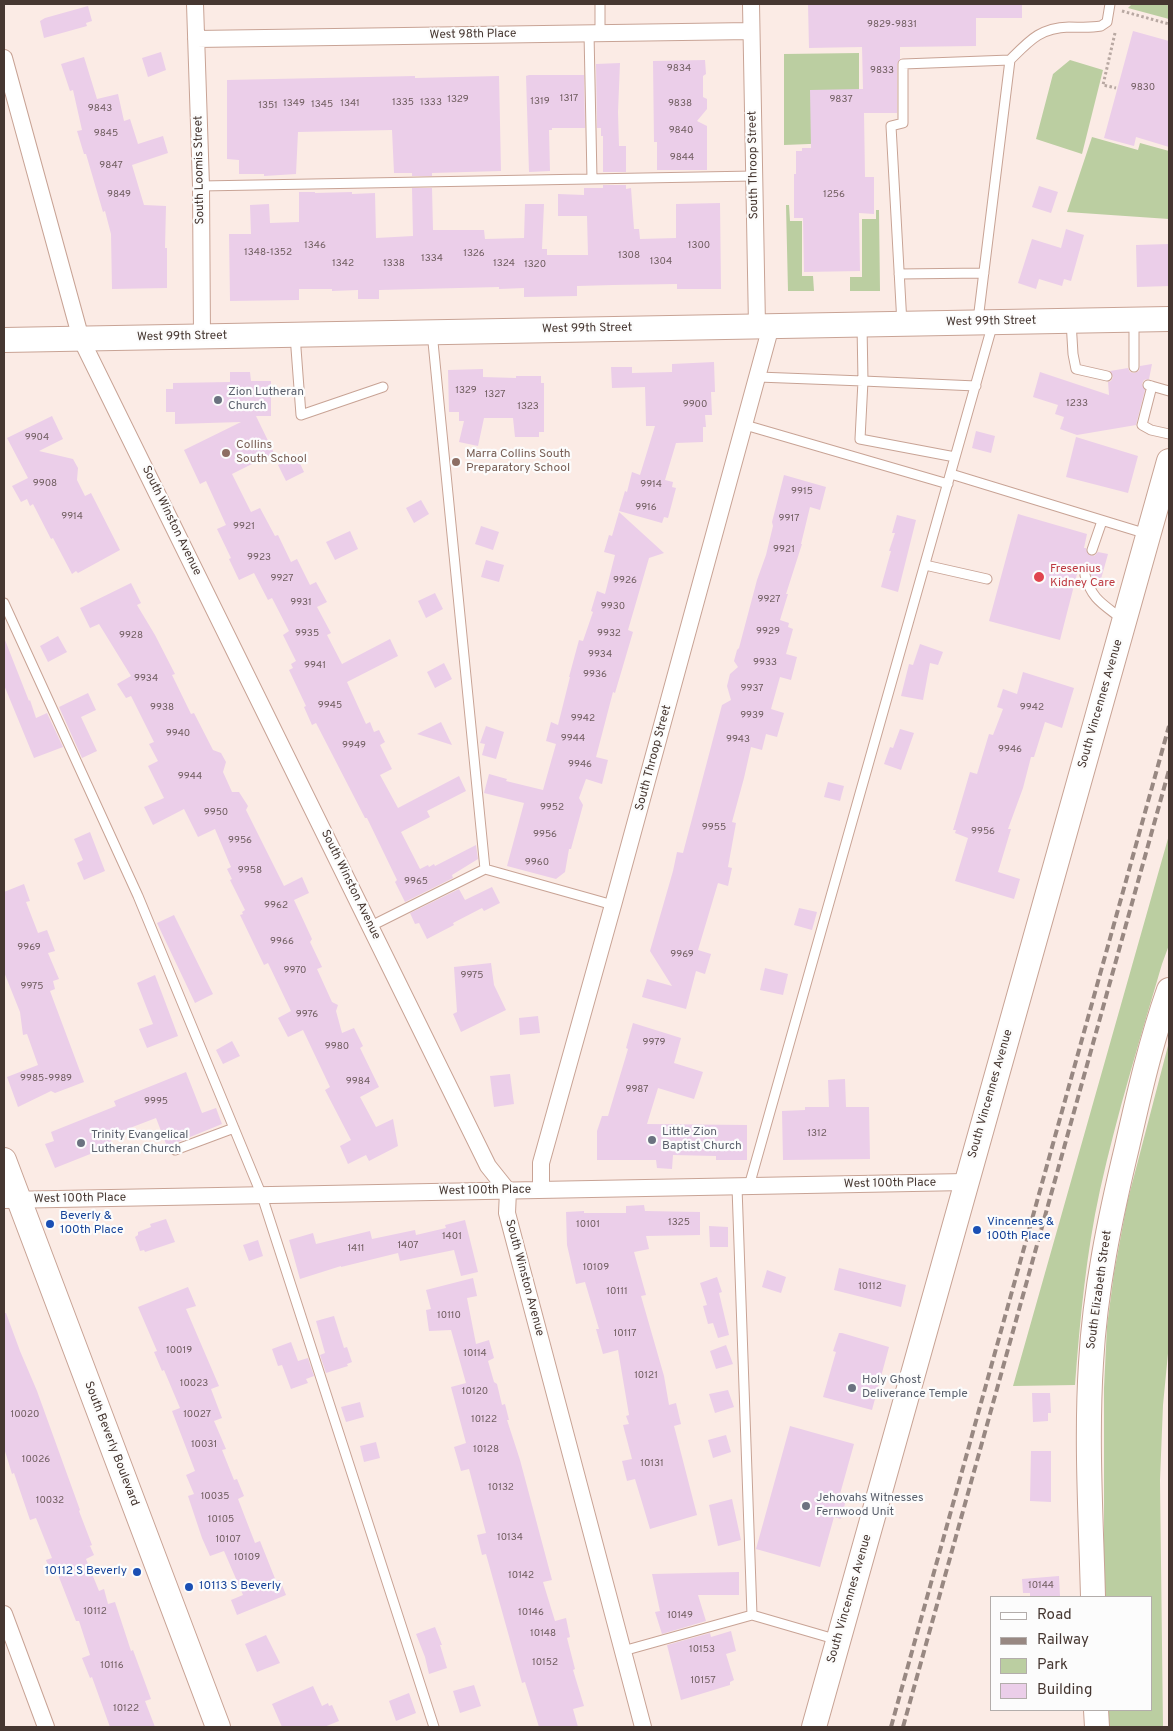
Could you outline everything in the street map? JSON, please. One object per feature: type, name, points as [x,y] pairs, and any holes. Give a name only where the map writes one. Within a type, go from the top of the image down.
[{"type":"main road","name":"West 99th Street","points":[[4,340],[1169,319]]},
{"type":"main road","name":"South Vincennes Avenue","points":[[814,1727],[1169,461]]},
{"type":"main road","name":"South Elizabeth Street","points":[[1093,1596],[1089,1444],[1091,1363],[1096,1302],[1110,1221],[1131,1128],[1156,1029],[1169,990]]},
{"type":"main road","name":"South Beverly Boulevard","points":[[4,1160],[11,1200],[218,1727]]},
{"type":"main road","points":[[1096,1711],[1097,1727]]},
{"type":"street","name":"South Loomis Street","points":[[195,4],[201,186],[202,336]]},
{"type":"street","name":"South Throop Street","points":[[541,1190],[541,1163],[758,377],[764,326],[754,176],[750,4]]},
{"type":"street","name":"West 98th Place","points":[[196,39],[751,31]]},
{"type":"street","name":"South Winston Avenue","points":[[4,58],[82,338],[488,1166],[508,1191],[507,1213],[643,1727]]},
{"type":"street","name":"West 100th Place","points":[[11,1200],[966,1182]]},
{"type":"street","points":[[4,1614],[46,1727]]},
{"type":"lane","points":[[592,178],[595,33],[600,4]]},
{"type":"lane","points":[[752,1615],[743,1186],[976,386],[985,322],[984,273],[1010,60],[1039,33],[1050,29],[1101,26],[1107,22],[1110,4]]},
{"type":"lane","points":[[902,324],[891,126],[903,123],[903,64],[1010,60]]},
{"type":"lane","points":[[201,186],[754,176]]},
{"type":"lane","points":[[899,274],[984,273]]},
{"type":"lane","points":[[1134,320],[1134,367]]},
{"type":"lane","points":[[1071,321],[1076,369],[1107,376]]},
{"type":"lane","points":[[862,324],[863,381],[860,439],[956,457]]},
{"type":"lane","points":[[432,332],[485,869]]},
{"type":"lane","points":[[295,335],[301,415],[383,387]]},
{"type":"lane","points":[[758,377],[976,386]]},
{"type":"lane","points":[[1169,391],[1150,386],[1142,424],[1151,430],[1169,434]]},
{"type":"lane","points":[[745,425],[1149,535]]},
{"type":"lane","points":[[1092,550],[1102,521]]},
{"type":"lane","points":[[925,565],[987,579]]},
{"type":"lane","points":[[1085,575],[1095,599],[1125,621]]},
{"type":"lane","points":[[4,603],[138,896],[262,1196],[434,1727]]},
{"type":"lane","points":[[371,926],[485,869],[613,905]]},
{"type":"lane","points":[[175,1150],[234,1128]]},
{"type":"lane","points":[[623,1651],[752,1615],[838,1640]]},
{"type":"path","points":[[1120,11],[1169,24]]},
{"type":"path","points":[[1116,30],[1103,85],[1116,88]]},
{"type":"green space","points":[[1132,4],[1169,4],[1169,19],[1128,8]]},
{"type":"green space","points":[[859,53],[859,142],[784,145],[784,54]]},
{"type":"green space","points":[[1070,60],[1103,70],[1082,154],[1036,139],[1053,74]]},
{"type":"green space","points":[[1092,137],[1138,150],[1140,143],[1169,151],[1169,219],[1067,212]]},
{"type":"green space","points":[[786,205],[789,205],[790,221],[802,221],[802,276],[813,276],[814,291],[788,291]]},
{"type":"green space","points":[[876,210],[879,210],[880,291],[850,291],[850,277],[862,277],[862,219],[876,219]]},
{"type":"green space","points":[[1169,835],[1169,945],[1129,1077],[1100,1190],[1087,1263],[1075,1385],[1013,1386]]},
{"type":"green space","points":[[1169,1042],[1169,1343],[1163,1405],[1160,1480],[1163,1727],[1107,1727],[1107,1711],[1153,1711],[1153,1596],[1104,1596],[1104,1388],[1107,1326],[1114,1273],[1127,1203]]},
{"type":"building","points":[[808,4],[1022,4],[1022,18],[976,18],[976,46],[900,47],[900,59],[897,64],[897,113],[864,113],[865,177],[874,177],[874,214],[859,213],[860,271],[804,272],[803,218],[794,218],[794,174],[796,174],[796,151],[802,151],[802,148],[811,148],[810,90],[863,89],[862,47],[809,48]]},
{"type":"building","points":[[88,6],[92,21],[86,23],[87,26],[44,38],[40,21]]},
{"type":"building","points":[[1133,31],[1169,41],[1169,147],[1136,137],[1134,146],[1104,138]]},
{"type":"building","points":[[161,52],[166,70],[148,77],[142,58]]},
{"type":"building","points":[[84,57],[97,99],[118,94],[124,121],[130,119],[138,144],[163,136],[168,153],[132,165],[144,205],[166,206],[165,248],[167,248],[167,288],[112,289],[111,234],[105,211],[103,212],[86,154],[84,154],[77,131],[82,130],[73,90],[70,91],[61,64]]},
{"type":"building","points":[[705,60],[706,74],[703,76],[703,97],[707,99],[707,109],[697,121],[707,126],[707,170],[657,170],[657,142],[654,142],[653,61]]},
{"type":"building","points":[[620,63],[619,146],[626,146],[626,172],[603,172],[603,136],[601,136],[601,128],[597,128],[596,64]]},
{"type":"building","points":[[584,75],[585,128],[552,128],[552,130],[549,130],[550,171],[529,172],[526,76]]},
{"type":"building","points":[[415,76],[415,78],[499,76],[501,171],[432,173],[432,176],[412,176],[412,173],[394,173],[392,130],[298,132],[296,174],[264,176],[264,174],[239,174],[239,160],[227,159],[227,80]]},
{"type":"building","points":[[603,185],[626,185],[626,189],[631,188],[634,229],[639,229],[640,239],[676,238],[676,204],[720,203],[721,289],[677,289],[677,284],[577,286],[577,296],[524,297],[524,288],[379,290],[379,299],[358,299],[358,290],[299,289],[299,300],[230,301],[229,234],[251,234],[250,205],[269,204],[270,223],[299,222],[299,192],[375,193],[376,238],[413,236],[412,188],[432,188],[433,230],[484,230],[485,239],[524,238],[525,204],[544,204],[542,249],[547,249],[547,255],[588,255],[587,216],[558,216],[558,194],[584,195],[584,188],[603,188]]},
{"type":"building","points":[[1039,186],[1058,192],[1051,213],[1032,207]]},
{"type":"building","points":[[1066,229],[1084,235],[1071,281],[1064,279],[1062,286],[1039,279],[1036,289],[1018,283],[1032,239],[1061,248]]},
{"type":"building","points":[[1169,244],[1169,286],[1137,287],[1136,245]]},
{"type":"building","points":[[714,362],[715,392],[711,392],[712,415],[705,415],[706,427],[703,427],[703,442],[676,443],[665,480],[673,482],[672,487],[676,488],[668,518],[664,517],[662,523],[619,511],[625,491],[627,492],[632,472],[640,475],[655,426],[646,426],[645,387],[612,388],[611,367],[632,367],[632,373],[672,372],[672,364]]},
{"type":"building","points":[[1152,364],[1149,379],[1144,380],[1142,384],[1145,390],[1136,425],[1077,435],[1060,429],[1064,417],[1055,414],[1058,405],[1033,397],[1040,372],[1109,395],[1108,382],[1113,377],[1110,371],[1128,368],[1130,372],[1134,373],[1139,371],[1140,366]]},
{"type":"building","points":[[483,369],[483,377],[516,378],[516,376],[541,376],[541,383],[544,383],[544,432],[539,432],[539,437],[515,437],[513,418],[484,418],[478,446],[459,442],[464,421],[459,421],[459,412],[449,412],[448,370]]},
{"type":"building","points":[[230,372],[250,372],[251,381],[271,381],[271,416],[256,416],[274,453],[232,474],[251,512],[260,508],[275,536],[278,535],[291,562],[297,559],[310,585],[316,582],[327,602],[317,607],[331,633],[327,635],[342,664],[390,639],[398,656],[347,682],[366,724],[370,722],[374,732],[379,730],[385,742],[380,745],[392,769],[380,775],[398,808],[459,776],[466,791],[427,811],[430,817],[401,832],[420,869],[428,865],[429,867],[434,864],[435,866],[476,845],[478,859],[452,875],[453,878],[405,902],[395,882],[397,880],[367,818],[365,818],[316,723],[312,725],[304,707],[306,706],[289,670],[293,668],[291,664],[296,661],[283,635],[289,631],[272,598],[268,600],[254,573],[239,580],[217,529],[226,525],[206,481],[200,484],[184,450],[241,422],[175,424],[175,412],[166,412],[166,389],[173,389],[173,383],[230,382]]},
{"type":"building","points":[[52,416],[63,439],[39,451],[73,459],[78,468],[77,480],[85,496],[91,493],[120,550],[78,573],[76,571],[72,574],[33,504],[30,506],[27,499],[21,502],[12,486],[28,478],[7,438]]},
{"type":"building","points":[[976,431],[995,436],[991,453],[972,448]]},
{"type":"building","points":[[1076,437],[1138,456],[1128,493],[1066,477]]},
{"type":"building","points":[[296,455],[304,472],[286,481],[278,465]]},
{"type":"building","points":[[784,475],[826,487],[820,510],[810,507],[802,544],[780,620],[789,623],[788,627],[793,629],[786,654],[797,657],[791,680],[780,677],[771,709],[784,713],[777,737],[766,734],[762,750],[751,747],[732,822],[736,823],[728,867],[732,868],[728,886],[718,883],[698,950],[711,954],[705,974],[696,971],[686,1009],[642,997],[647,979],[672,986],[650,951],[677,852],[683,853],[722,705],[731,700],[727,686],[730,674],[738,667],[734,661],[766,555]]},
{"type":"building","points":[[421,500],[429,514],[414,523],[406,508]]},
{"type":"building","points":[[619,512],[664,553],[649,558],[628,630],[633,632],[615,693],[613,692],[596,757],[608,760],[602,784],[586,779],[579,798],[583,805],[571,849],[569,849],[565,872],[556,879],[507,866],[524,803],[484,793],[489,774],[507,779],[506,781],[543,790],[556,744],[546,741],[551,722],[558,725],[579,640],[583,641],[593,612],[591,611],[597,591],[605,594],[615,555],[604,552],[609,535],[612,536]]},
{"type":"building","name":"Fresenius Kidney Care","points":[[1018,514],[1087,534],[1084,548],[1086,548],[1088,554],[1094,556],[1098,552],[1108,554],[1101,579],[1092,577],[1087,569],[1083,569],[1077,574],[1060,640],[989,621]]},
{"type":"building","points":[[897,515],[916,520],[898,592],[881,587],[895,533],[892,533]]},
{"type":"building","points":[[481,526],[499,532],[493,550],[475,544]]},
{"type":"building","points":[[350,531],[358,549],[335,560],[326,542]]},
{"type":"building","points":[[486,560],[504,565],[499,582],[481,577]]},
{"type":"building","points":[[131,583],[141,603],[137,605],[175,674],[172,675],[191,714],[194,713],[213,750],[221,753],[226,762],[223,772],[232,792],[239,792],[248,806],[246,810],[284,886],[302,877],[309,893],[294,900],[312,939],[310,942],[322,967],[317,969],[332,1002],[338,1005],[336,1011],[342,1033],[354,1028],[363,1046],[360,1048],[379,1087],[360,1097],[376,1127],[393,1119],[398,1146],[369,1161],[366,1155],[348,1164],[340,1146],[351,1140],[325,1090],[330,1087],[303,1030],[288,1037],[278,1018],[291,1011],[268,963],[264,965],[240,915],[245,910],[230,880],[232,879],[227,869],[231,867],[215,829],[198,837],[184,809],[153,825],[144,807],[164,798],[148,766],[158,761],[149,744],[154,742],[131,696],[126,698],[117,684],[131,676],[99,624],[90,628],[80,608]]},
{"type":"building","points":[[435,593],[443,609],[426,618],[418,601]]},
{"type":"building","points":[[58,636],[67,652],[48,662],[40,646]]},
{"type":"building","points":[[5,640],[36,718],[47,713],[63,747],[34,758],[4,685]]},
{"type":"building","points":[[920,644],[943,652],[938,665],[930,663],[923,700],[901,696],[909,664],[913,665]]},
{"type":"building","points":[[444,663],[452,679],[435,688],[427,672]]},
{"type":"building","points":[[1023,672],[1074,688],[1062,728],[1045,722],[1034,757],[1031,757],[1023,788],[1008,829],[1011,829],[998,872],[1020,879],[1014,899],[955,881],[968,838],[955,833],[956,830],[953,830],[970,772],[977,774],[989,734],[993,735],[1003,709],[997,707],[1003,689],[1017,694]]},
{"type":"building","points":[[88,693],[96,710],[81,717],[97,751],[82,758],[59,707]]},
{"type":"building","points":[[441,722],[452,745],[417,734]]},
{"type":"building","points":[[486,726],[504,732],[496,759],[482,755],[485,744],[480,743]]},
{"type":"building","points":[[900,729],[914,733],[901,770],[884,764],[890,747],[893,748]]},
{"type":"building","points":[[828,782],[844,786],[840,801],[824,797]]},
{"type":"building","points":[[90,832],[105,871],[84,880],[77,863],[83,860],[74,839]]},
{"type":"building","points":[[24,884],[30,901],[26,902],[38,933],[47,930],[55,951],[48,953],[59,979],[53,981],[55,989],[50,991],[84,1082],[55,1093],[51,1091],[18,1107],[7,1077],[38,1065],[27,1034],[23,1035],[20,1012],[4,972],[4,892]]},
{"type":"building","points":[[492,887],[500,903],[484,911],[482,908],[427,939],[419,923],[415,924],[410,913],[459,889],[465,900]]},
{"type":"building","points":[[799,908],[817,912],[812,930],[794,925]]},
{"type":"building","points":[[174,915],[213,994],[195,1003],[157,923]]},
{"type":"building","points":[[491,963],[494,985],[506,1010],[461,1032],[453,1014],[457,1012],[454,967]]},
{"type":"building","points":[[765,968],[788,974],[783,995],[760,990]]},
{"type":"building","points":[[155,975],[178,1036],[147,1048],[139,1029],[153,1024],[137,983]]},
{"type":"building","points":[[538,1016],[540,1033],[520,1035],[519,1018]]},
{"type":"building","points":[[633,1023],[681,1038],[674,1063],[703,1072],[694,1099],[658,1088],[647,1124],[747,1125],[747,1160],[716,1160],[716,1156],[673,1155],[672,1169],[657,1168],[656,1160],[597,1160],[597,1131],[602,1116],[608,1116],[628,1049],[626,1048]]},
{"type":"building","points":[[232,1041],[240,1056],[223,1064],[216,1050]]},
{"type":"building","points":[[186,1072],[202,1113],[216,1108],[222,1124],[173,1144],[168,1149],[156,1118],[109,1136],[113,1145],[55,1168],[45,1144],[54,1141],[51,1132],[116,1106],[114,1101]]},
{"type":"building","points":[[510,1074],[514,1104],[494,1107],[490,1076]]},
{"type":"building","points":[[845,1079],[846,1107],[869,1107],[870,1159],[783,1160],[782,1111],[805,1110],[805,1107],[829,1107],[828,1080]]},
{"type":"building","points":[[644,1205],[645,1211],[700,1212],[700,1235],[646,1236],[649,1249],[634,1252],[646,1295],[641,1296],[664,1376],[669,1405],[676,1403],[681,1424],[674,1426],[697,1515],[650,1529],[635,1479],[627,1481],[622,1461],[632,1459],[623,1425],[629,1424],[626,1416],[629,1415],[618,1350],[603,1354],[596,1329],[599,1329],[585,1282],[576,1284],[567,1245],[566,1212],[626,1213],[626,1206]]},
{"type":"building","points":[[166,1219],[175,1242],[145,1252],[144,1250],[140,1251],[135,1237],[138,1235],[138,1232],[151,1227],[150,1224]]},
{"type":"building","points":[[465,1220],[478,1272],[461,1276],[454,1250],[400,1261],[398,1253],[341,1266],[300,1279],[289,1240],[313,1233],[316,1244],[370,1231],[372,1239],[415,1230],[416,1235],[446,1228],[445,1225]]},
{"type":"building","points":[[709,1226],[728,1227],[728,1247],[710,1247]]},
{"type":"building","points":[[258,1240],[263,1256],[249,1261],[243,1245]]},
{"type":"building","points":[[839,1268],[906,1285],[901,1307],[834,1290]]},
{"type":"building","points":[[767,1270],[786,1277],[781,1293],[762,1287]]},
{"type":"building","points":[[717,1277],[722,1292],[719,1293],[729,1335],[718,1338],[713,1323],[708,1324],[703,1306],[707,1305],[700,1283]]},
{"type":"building","points":[[473,1278],[477,1296],[467,1298],[476,1344],[489,1340],[494,1358],[488,1361],[494,1382],[497,1384],[502,1405],[505,1404],[509,1420],[507,1420],[520,1460],[552,1580],[543,1582],[555,1621],[566,1618],[570,1637],[567,1638],[575,1669],[573,1670],[584,1706],[573,1709],[578,1727],[539,1727],[525,1682],[522,1683],[486,1554],[482,1555],[477,1535],[486,1533],[469,1469],[461,1471],[454,1447],[466,1443],[451,1387],[466,1383],[451,1330],[429,1331],[426,1310],[431,1309],[426,1290]]},
{"type":"building","points":[[188,1287],[196,1306],[186,1309],[219,1386],[211,1389],[222,1418],[214,1421],[226,1449],[222,1450],[234,1480],[237,1479],[244,1496],[238,1499],[255,1543],[260,1541],[276,1581],[280,1580],[286,1595],[237,1615],[231,1600],[243,1595],[224,1551],[210,1556],[202,1538],[188,1496],[194,1494],[186,1475],[195,1471],[172,1411],[180,1408],[154,1352],[157,1351],[138,1307]]},
{"type":"building","points":[[4,1313],[6,1313],[37,1391],[92,1545],[87,1547],[90,1546],[94,1555],[86,1559],[99,1591],[104,1589],[108,1604],[115,1602],[131,1651],[133,1650],[151,1699],[145,1701],[155,1727],[110,1727],[92,1677],[90,1678],[82,1658],[90,1655],[79,1621],[76,1621],[57,1572],[52,1575],[46,1560],[52,1558],[36,1518],[30,1520],[14,1473],[12,1474],[4,1448]]},
{"type":"building","points":[[334,1316],[344,1348],[347,1347],[352,1362],[347,1364],[348,1366],[326,1373],[320,1355],[325,1353],[316,1321]]},
{"type":"building","points":[[839,1333],[889,1347],[872,1410],[823,1397],[836,1352],[833,1351]]},
{"type":"building","points":[[291,1342],[298,1361],[308,1358],[314,1376],[306,1379],[308,1383],[291,1389],[282,1365],[278,1366],[272,1349]]},
{"type":"building","points":[[726,1345],[733,1364],[716,1369],[710,1351]]},
{"type":"building","points":[[728,1390],[734,1407],[715,1413],[709,1394]]},
{"type":"building","points":[[1032,1393],[1050,1393],[1051,1413],[1048,1413],[1048,1421],[1033,1422]]},
{"type":"building","points":[[360,1402],[364,1417],[346,1422],[341,1407]]},
{"type":"building","name":"Jehovahs Witnesses Fernwood Unit","points":[[790,1426],[854,1444],[840,1494],[847,1496],[841,1519],[834,1517],[820,1567],[756,1549]]},
{"type":"building","points":[[726,1435],[731,1452],[713,1458],[708,1440]]},
{"type":"building","points":[[376,1442],[380,1458],[364,1462],[360,1446]]},
{"type":"building","points":[[1031,1451],[1051,1451],[1051,1502],[1030,1501]]},
{"type":"building","points":[[732,1499],[741,1540],[718,1546],[709,1505]]},
{"type":"building","points":[[739,1572],[739,1595],[698,1595],[706,1621],[662,1634],[655,1612],[660,1611],[652,1574]]},
{"type":"building","points":[[1059,1576],[1060,1596],[1030,1596],[1030,1593],[1023,1593],[1022,1579]]},
{"type":"building","points":[[435,1627],[442,1645],[440,1645],[447,1668],[429,1674],[416,1634]]},
{"type":"building","points":[[731,1631],[736,1651],[726,1654],[734,1680],[730,1682],[730,1685],[681,1700],[667,1645],[710,1633],[711,1637]]},
{"type":"building","points":[[266,1635],[280,1663],[257,1672],[245,1644]]},
{"type":"building","points":[[474,1685],[481,1706],[460,1713],[453,1691]]},
{"type":"building","points":[[313,1686],[322,1706],[328,1703],[329,1706],[332,1705],[339,1721],[324,1727],[282,1727],[272,1704]]},
{"type":"building","points":[[409,1693],[416,1713],[396,1721],[389,1701]]},
{"type":"railway","points":[[891,1727],[1169,726]]},
{"type":"railway","points":[[903,1727],[1169,770]]},
{"type":"place","name":"Zion Lutheran Church","points":[[218,400]]},
{"type":"place","name":"Collins South School","points":[[226,453]]},
{"type":"place","name":"Marra Collins South Preparatory School","points":[[456,462]]},
{"type":"place","name":"Fresenius Kidney Care","points":[[1039,577]]},
{"type":"place","name":"Little Zion Baptist Church","points":[[652,1140]]},
{"type":"place","name":"Trinity Evangelical Lutheran Church","points":[[81,1143]]},
{"type":"place","name":"Beverly & 100th Place","points":[[50,1224]]},
{"type":"place","name":"Vincennes & 100th Place","points":[[977,1230]]},
{"type":"place","name":"Holy Ghost Deliverance Temple","points":[[852,1388]]},
{"type":"place","name":"Jehovahs Witnesses Fernwood Unit","points":[[806,1506]]},
{"type":"place","name":"10112 S Beverly","points":[[137,1572]]},
{"type":"place","name":"10113 S Beverly","points":[[189,1587]]}]
